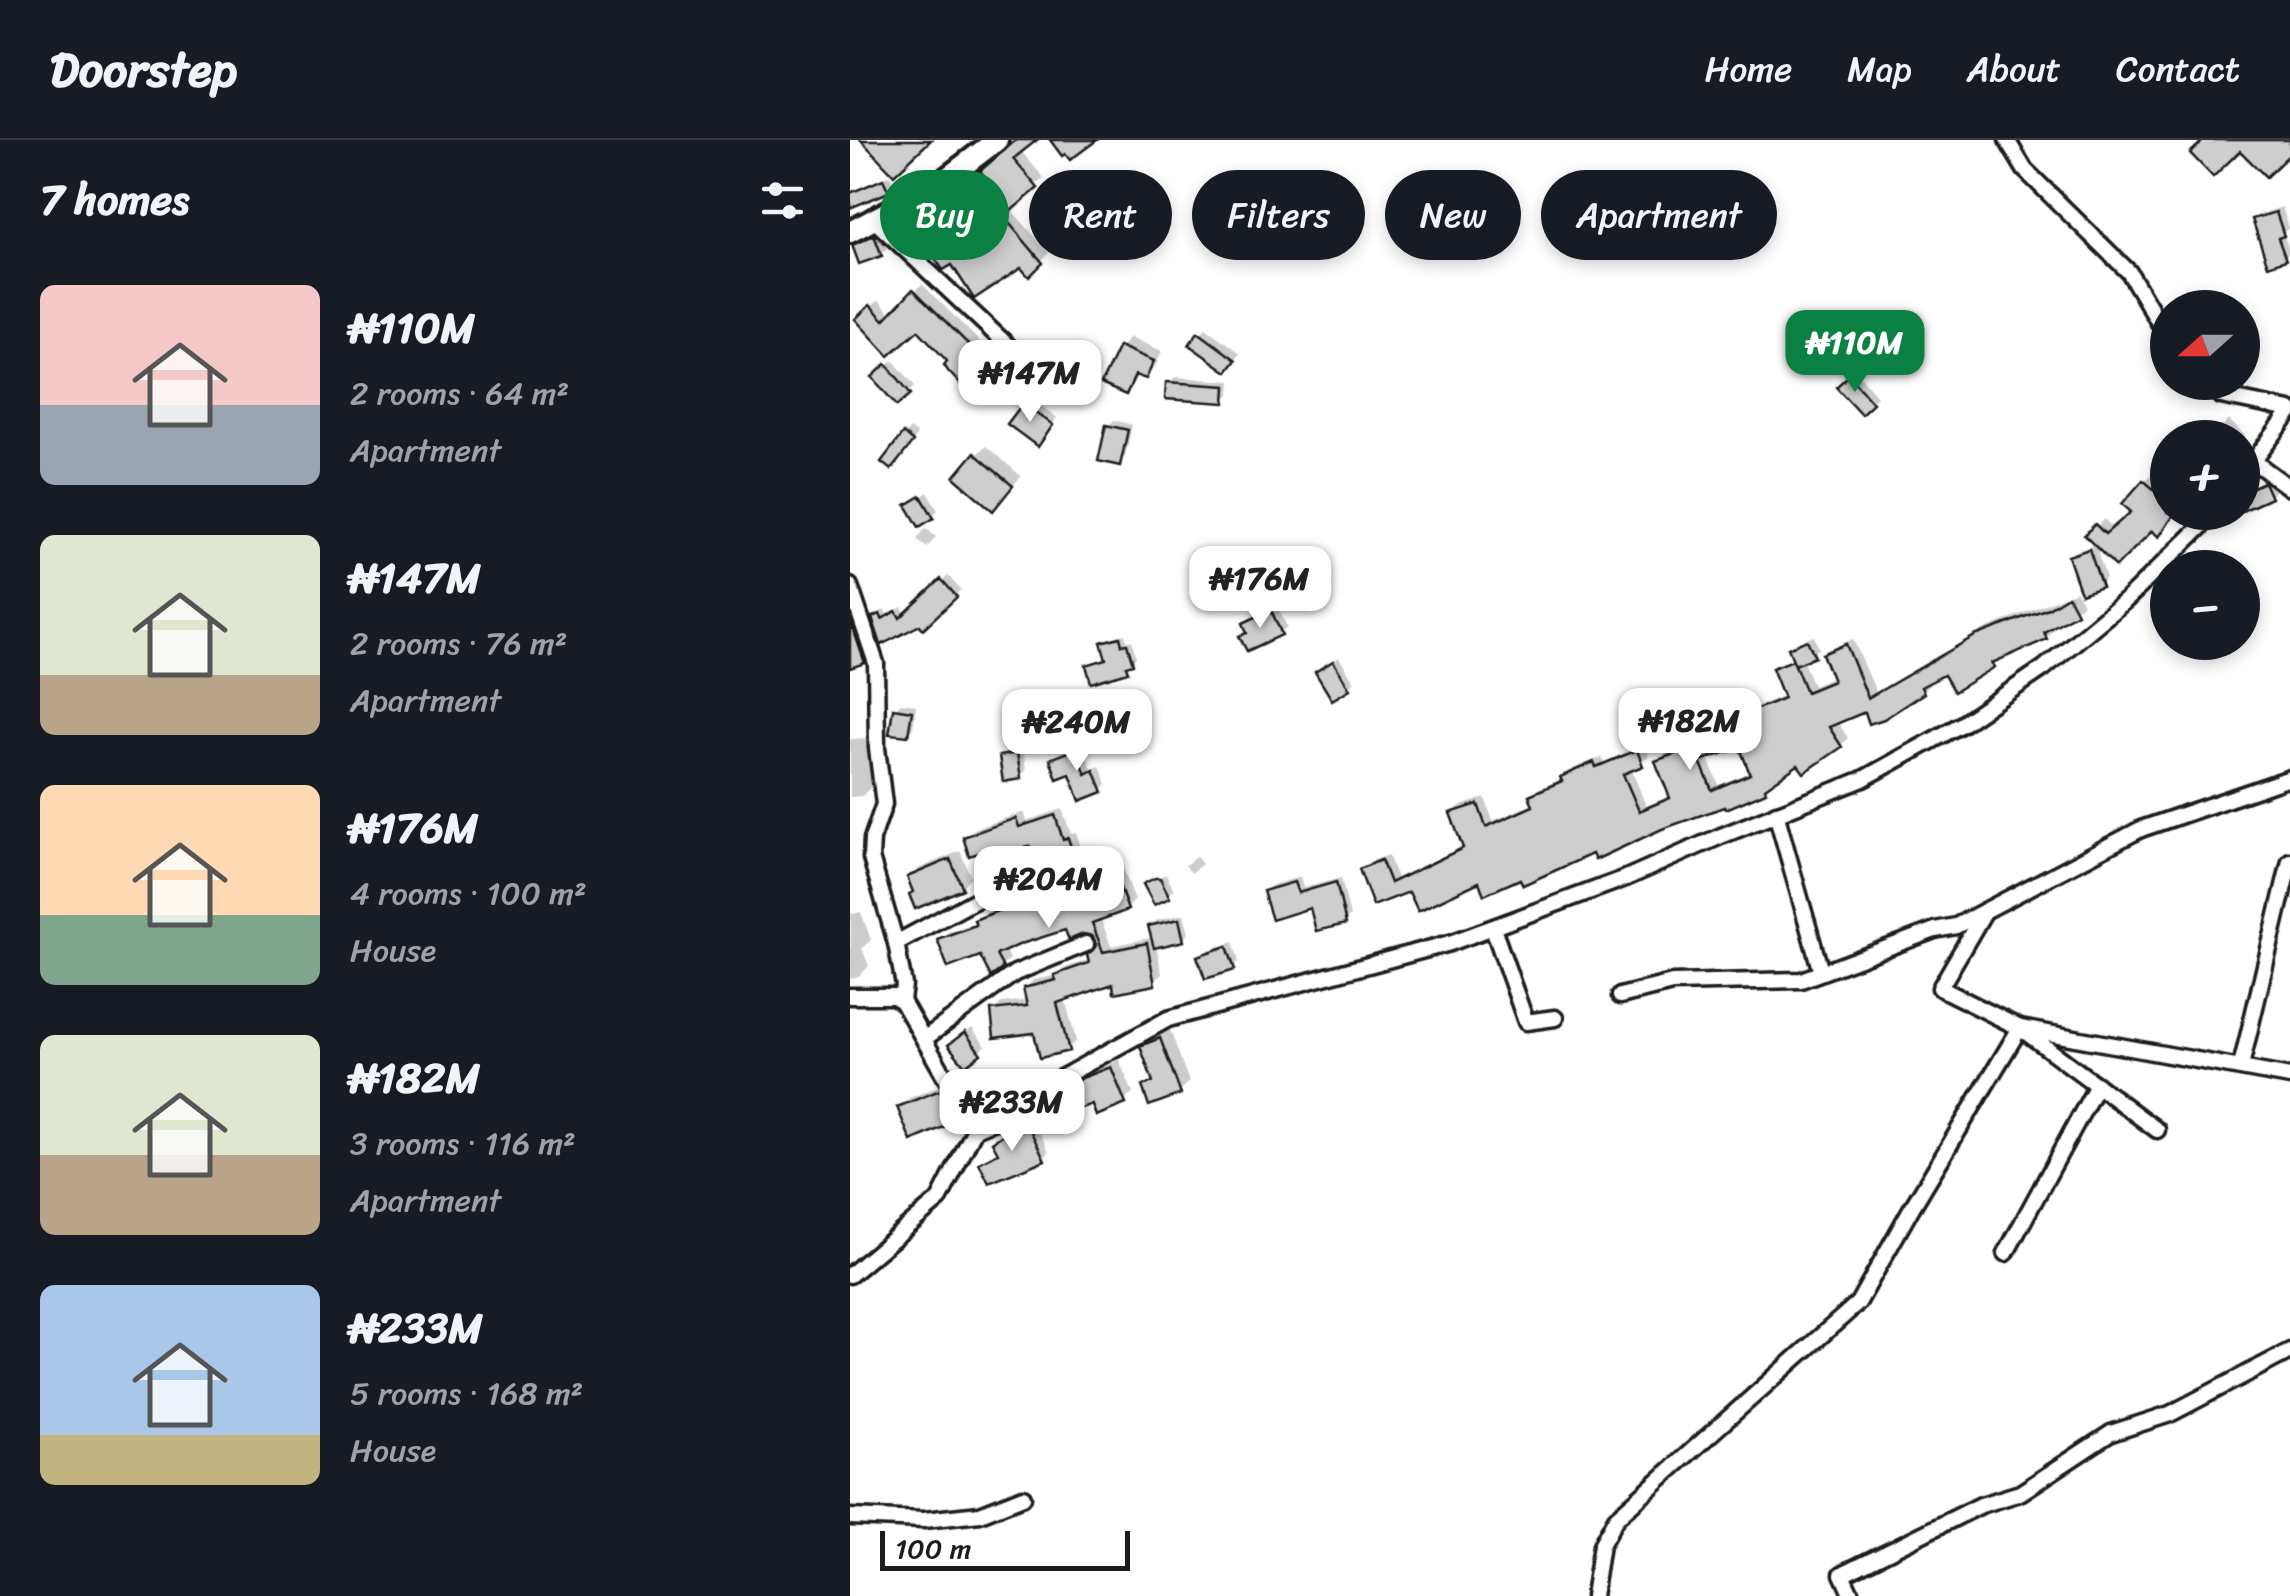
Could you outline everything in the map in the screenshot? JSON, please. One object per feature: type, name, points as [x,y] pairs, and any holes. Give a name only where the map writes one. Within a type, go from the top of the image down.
[{"type":"street","points":[[850,232],[938,186],[997,140]]},
{"type":"street","points":[[2007,140],[2025,170],[2129,272],[2150,308]]},
{"type":"street","points":[[875,221],[1021,358]]},
{"type":"street","points":[[2239,400],[2290,411],[2260,452]]},
{"type":"street","points":[[2260,466],[2290,488]]},
{"type":"street","points":[[850,1275],[939,1200],[975,1128],[994,1121],[1061,1078],[1168,1019],[1368,968],[1493,928],[1626,878],[1864,779],[1978,713],[2044,668],[2126,600],[2198,530]]},
{"type":"street","points":[[850,586],[876,664],[877,748],[884,804],[872,839],[871,858],[896,943],[904,985],[902,1001]]},
{"type":"street","points":[[1620,996],[1672,984],[1801,980],[1935,930],[1956,926],[2141,829],[2290,778]]},
{"type":"street","points":[[1776,814],[1820,972]]},
{"type":"street","points":[[2242,1066],[2290,862]]},
{"type":"street","points":[[896,943],[1016,879]]},
{"type":"street","points":[[1984,911],[1940,988],[2020,1028],[2156,1130]]},
{"type":"street","points":[[1493,928],[1526,1022],[1556,1018]]},
{"type":"street","points":[[924,1039],[1015,973],[1086,944]]},
{"type":"street","points":[[850,996],[893,996],[902,1001],[975,1128]]},
{"type":"street","points":[[2020,1028],[2290,1077]]},
{"type":"street","points":[[1593,1596],[1601,1545],[1616,1518],[1858,1302],[2020,1028]]},
{"type":"street","points":[[2006,1253],[2097,1085]]},
{"type":"street","points":[[1852,1596],[1842,1574],[1981,1505],[2020,1493],[2112,1433],[2170,1414],[2290,1351]]},
{"type":"street","points":[[850,1517],[924,1520],[980,1514],[1023,1497]]},
{"type":"building","points":[[861,140],[931,140],[899,170],[889,170]]},
{"type":"building","points":[[1016,140],[1037,140],[1013,159],[1029,178],[1029,196],[1009,213],[1009,170],[981,170]]},
{"type":"building","points":[[1050,140],[1097,140],[1070,160]]},
{"type":"building","points":[[2204,140],[2290,140],[2290,154],[2266,177],[2240,151],[2213,177],[2190,153]]},
{"type":"building","points":[[880,180],[880,196],[850,208],[850,193]]},
{"type":"building","points":[[2276,212],[2284,236],[2278,238],[2286,260],[2268,266],[2252,219]]},
{"type":"building","points":[[1009,223],[1029,246],[1029,260],[1043,263],[1029,277],[1021,268],[974,299],[952,265],[943,270],[936,260],[1009,260]]},
{"type":"building","points":[[874,235],[880,257],[859,264],[852,245]]},
{"type":"building","points":[[913,289],[1001,377],[977,402],[918,330],[889,356],[855,319],[870,305],[884,320]]},
{"type":"building","points":[[1198,332],[1236,360],[1227,372],[1189,345]]},
{"type":"building","points":[[1119,346],[1154,361],[1146,379],[1135,375],[1126,395],[1101,384]]},
{"type":"building","points":[[886,364],[911,394],[897,406],[872,377]]},
{"type":"building","points":[[1849,375],[1873,403],[1861,414],[1836,387]]},
{"type":"building","points":[[1166,382],[1226,386],[1225,403],[1165,399]]},
{"type":"building","points":[[1023,403],[1053,425],[1038,447],[1007,424]]},
{"type":"building","points":[[1106,425],[1128,430],[1120,466],[1098,461]]},
{"type":"building","points":[[903,433],[913,442],[891,470],[881,462]]},
{"type":"building","points":[[974,453],[1013,486],[993,511],[954,477]]},
{"type":"building","points":[[2143,480],[2150,486],[2150,530],[2164,530],[2159,537],[2152,531],[2116,567],[2084,535],[2095,524],[2105,534],[2131,512],[2122,504]]},
{"type":"building","points":[[2264,482],[2271,498],[2260,503],[2260,484]]},
{"type":"building","points":[[921,496],[934,518],[919,527],[906,505]]},
{"type":"building","points":[[2089,549],[2102,587],[2081,594],[2068,556]]},
{"type":"building","points":[[941,579],[957,597],[923,629],[920,625],[881,645],[872,617],[880,614],[882,619],[896,611],[900,618]]},
{"type":"building","points":[[2068,596],[2077,613],[2044,632],[2047,639],[1992,663],[1995,667],[1954,692],[1944,675],[1921,687],[1924,693],[1884,719],[1869,724],[1865,712],[1829,727],[1842,747],[1804,773],[1798,765],[1765,788],[1766,792],[1662,829],[1595,860],[1592,854],[1523,885],[1520,879],[1484,895],[1479,882],[1418,911],[1409,892],[1373,906],[1359,869],[1381,860],[1390,883],[1463,848],[1450,813],[1478,804],[1486,827],[1533,806],[1529,795],[1562,781],[1560,777],[1637,750],[1643,766],[1623,774],[1639,811],[1670,798],[1655,761],[1733,733],[1726,717],[1743,710],[1745,714],[1784,698],[1772,668],[1793,660],[1806,692],[1833,681],[1822,654],[1846,644],[1868,698],[1975,636],[2048,608]],"holes":[[[1740,748],[1750,774],[1712,790],[1700,761]]]},
{"type":"building","points":[[1271,610],[1282,635],[1247,651],[1239,636],[1247,633],[1243,623]]},
{"type":"building","points":[[850,620],[865,663],[850,668]]},
{"type":"building","points":[[1120,637],[1122,645],[1127,644],[1133,664],[1126,666],[1128,672],[1091,683],[1086,665],[1106,659],[1101,642]]},
{"type":"building","points":[[1807,640],[1815,657],[1795,665],[1788,648]]},
{"type":"building","points":[[1333,661],[1350,689],[1332,700],[1315,672]]},
{"type":"building","points":[[1106,704],[1116,730],[1097,736],[1088,710]]},
{"type":"building","points":[[893,708],[912,711],[908,736],[889,734]]},
{"type":"building","points":[[1076,749],[1086,774],[1094,770],[1103,792],[1080,801],[1070,774],[1057,779],[1050,759]]},
{"type":"building","points":[[1017,753],[1021,779],[1003,782],[999,756]]},
{"type":"building","points":[[1055,815],[1063,840],[1068,838],[1079,872],[1110,861],[1128,910],[1092,923],[1103,952],[1147,943],[1155,985],[1114,993],[1113,984],[1057,1003],[1069,1051],[1040,1058],[1034,1033],[994,1038],[991,1010],[1027,1006],[1023,988],[1056,980],[1054,975],[1089,963],[1087,955],[1096,946],[1093,936],[1083,934],[1069,940],[1065,930],[1021,944],[996,955],[1003,968],[991,977],[980,956],[948,968],[937,939],[976,925],[974,920],[1008,907],[1006,902],[1043,889],[1039,879],[1051,875],[1042,848],[1032,851],[1030,846],[995,858],[992,849],[969,856],[963,837],[1016,818],[1019,827]]},
{"type":"building","points":[[950,859],[963,889],[915,909],[907,877]]},
{"type":"building","points":[[1160,878],[1170,898],[1154,905],[1143,884]]},
{"type":"building","points":[[1294,882],[1298,893],[1336,882],[1346,924],[1316,931],[1310,908],[1272,920],[1263,891]]},
{"type":"building","points":[[1179,919],[1184,941],[1154,948],[1148,926]]},
{"type":"building","points":[[1227,946],[1235,970],[1205,979],[1197,956]]},
{"type":"building","points":[[965,1032],[981,1054],[965,1066],[948,1045]]},
{"type":"building","points":[[1160,1038],[1181,1094],[1149,1106],[1142,1086],[1153,1082],[1140,1046]]},
{"type":"building","points":[[1111,1067],[1126,1104],[1096,1116],[1092,1104],[1053,1118],[1046,1100],[1082,1078]]},
{"type":"building","points":[[940,1090],[955,1122],[911,1141],[897,1107]]},
{"type":"building","points":[[1025,1120],[1045,1160],[989,1183],[979,1163],[998,1153],[992,1142]]}]
